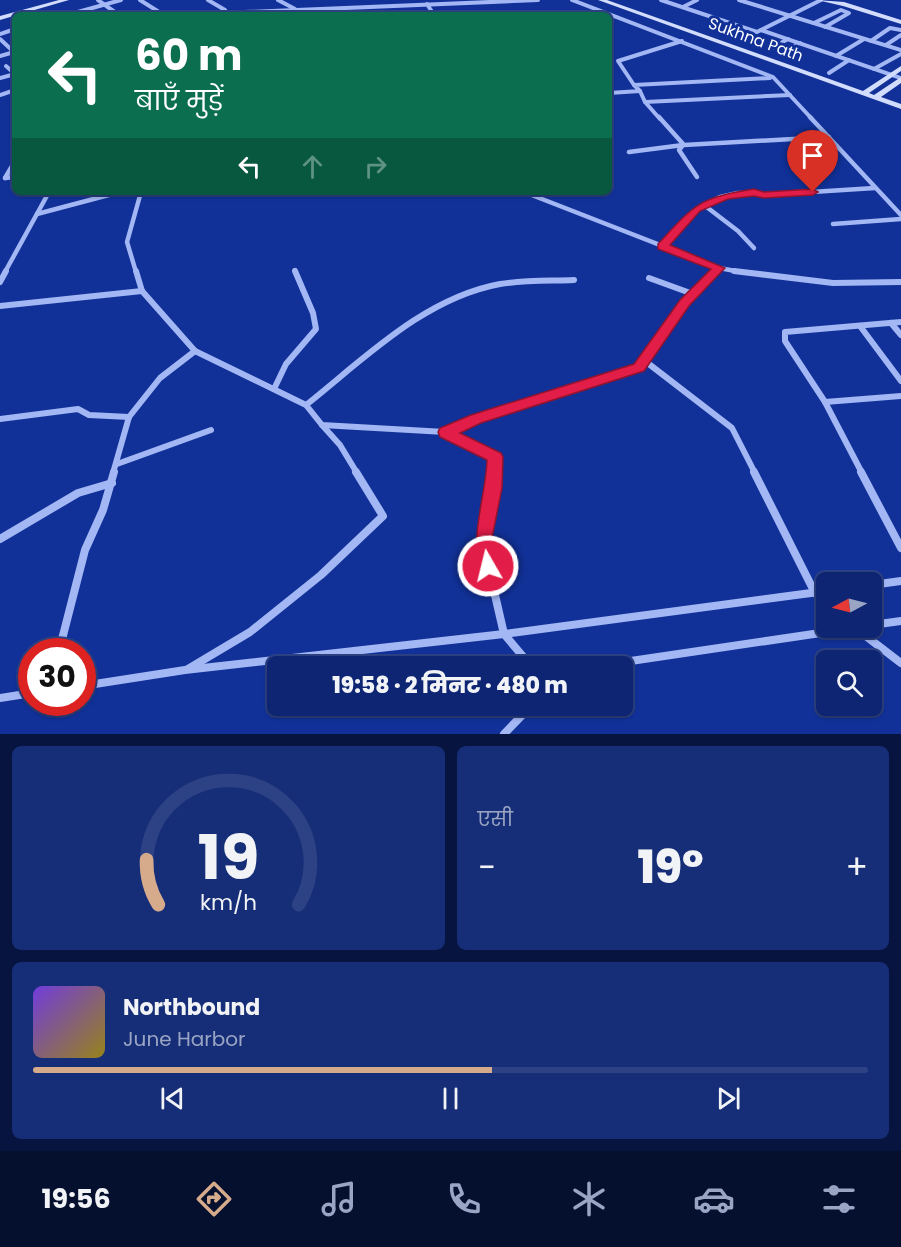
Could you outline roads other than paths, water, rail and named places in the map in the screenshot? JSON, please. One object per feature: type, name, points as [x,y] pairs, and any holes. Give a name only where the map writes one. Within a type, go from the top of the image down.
[{"type":"main road","points":[[13,12],[53,0]]},
{"type":"main road","points":[[16,12],[66,0]]},
{"type":"main road","name":"Sukhna Path","points":[[601,0],[865,92],[901,102]]},
{"type":"main road","name":"Sukhna Path","points":[[612,0],[865,92]]},
{"type":"main road","points":[[820,0],[844,4],[901,23]]},
{"type":"main road","points":[[844,4],[851,0]]},
{"type":"main road","points":[[834,2],[901,23]]},
{"type":"main road","points":[[865,92],[901,68]]},
{"type":"main road","points":[[877,96],[901,79]]},
{"type":"main road","name":"Sukhna Path","points":[[877,96],[901,107]]},
{"type":"street","points":[[98,0],[115,12]]},
{"type":"street","points":[[79,12],[121,0]]},
{"type":"street","points":[[140,0],[159,12],[538,0]]},
{"type":"street","points":[[208,0],[225,10]]},
{"type":"street","points":[[279,0],[293,8]]},
{"type":"street","points":[[225,12],[447,0]]},
{"type":"street","points":[[572,0],[604,12]]},
{"type":"street","points":[[661,0],[757,32],[820,0]]},
{"type":"street","points":[[682,7],[697,0]]},
{"type":"street","points":[[739,0],[886,45],[901,52]]},
{"type":"street","points":[[427,4],[432,12]]},
{"type":"street","points":[[370,7],[371,12]]},
{"type":"street","points":[[293,8],[294,12]]},
{"type":"street","points":[[814,23],[840,10],[849,12],[825,27]]},
{"type":"street","points":[[612,15],[773,77],[901,216]]},
{"type":"street","points":[[871,41],[890,28],[901,30]]},
{"type":"street","points":[[761,30],[901,79]]},
{"type":"street","points":[[886,45],[901,35]]},
{"type":"street","points":[[0,39],[12,51]]},
{"type":"street","points":[[770,48],[788,39]]},
{"type":"street","points":[[836,56],[864,39]]},
{"type":"street","points":[[682,41],[618,62],[640,91],[645,102],[684,145]]},
{"type":"street","points":[[782,52],[800,43]]},
{"type":"street","points":[[874,69],[901,52]]},
{"type":"street","points":[[829,73],[849,60]]},
{"type":"street","points":[[6,66],[12,71]]},
{"type":"street","points":[[634,85],[773,77]]},
{"type":"street","points":[[612,93],[640,91]]},
{"type":"street","points":[[645,102],[790,95]]},
{"type":"street","points":[[629,152],[661,146],[829,137]]},
{"type":"street","points":[[684,145],[679,150],[697,177]]},
{"type":"street","points":[[12,166],[5,178],[12,177]]},
{"type":"street","points":[[0,174],[10,170]]},
{"type":"street","points":[[662,246],[697,208],[722,197],[754,192],[764,195],[875,188]]},
{"type":"street","points":[[0,282],[47,195]]},
{"type":"street","points":[[37,214],[109,195]]},
{"type":"street","points":[[140,195],[127,242],[142,291],[195,351],[306,405],[340,445],[383,516],[321,575],[250,632],[184,670]]},
{"type":"street","points":[[532,195],[719,268],[750,275],[875,285],[901,282]]},
{"type":"street","points":[[704,205],[738,231],[754,248]]},
{"type":"street","points":[[833,224],[901,216]]},
{"type":"street","points":[[446,432],[476,419],[639,367],[693,294],[719,268]]},
{"type":"street","points":[[274,389],[286,364],[316,329],[311,306],[298,289],[295,270]]},
{"type":"street","points":[[650,278],[693,294]]},
{"type":"street","points":[[306,405],[416,318],[470,292],[501,284],[574,280]]},
{"type":"street","points":[[0,306],[142,291]]},
{"type":"street","points":[[901,322],[784,332],[784,341],[825,402],[901,548]]},
{"type":"street","points":[[891,323],[901,335]]},
{"type":"street","points":[[860,326],[901,381]]},
{"type":"street","points":[[62,638],[85,550],[112,483],[129,417],[160,378],[195,351]]},
{"type":"street","points":[[96,684],[184,670],[504,634],[815,592],[732,428],[645,361]]},
{"type":"street","points":[[825,402],[901,396]]},
{"type":"street","points":[[0,419],[78,409],[89,415],[129,417]]},
{"type":"street","points":[[322,425],[446,432],[495,457],[494,488],[483,543],[504,634],[523,656]]},
{"type":"street","points":[[117,464],[211,430]]},
{"type":"street","points":[[0,539],[78,493],[112,483]]},
{"type":"street","points":[[882,584],[901,581]]},
{"type":"street","points":[[882,624],[901,621]]},
{"type":"street","points":[[633,661],[816,633]]},
{"type":"street","points":[[870,638],[901,663]]},
{"type":"street","points":[[0,698],[18,695]]},
{"type":"street","points":[[504,734],[521,716]]}]
